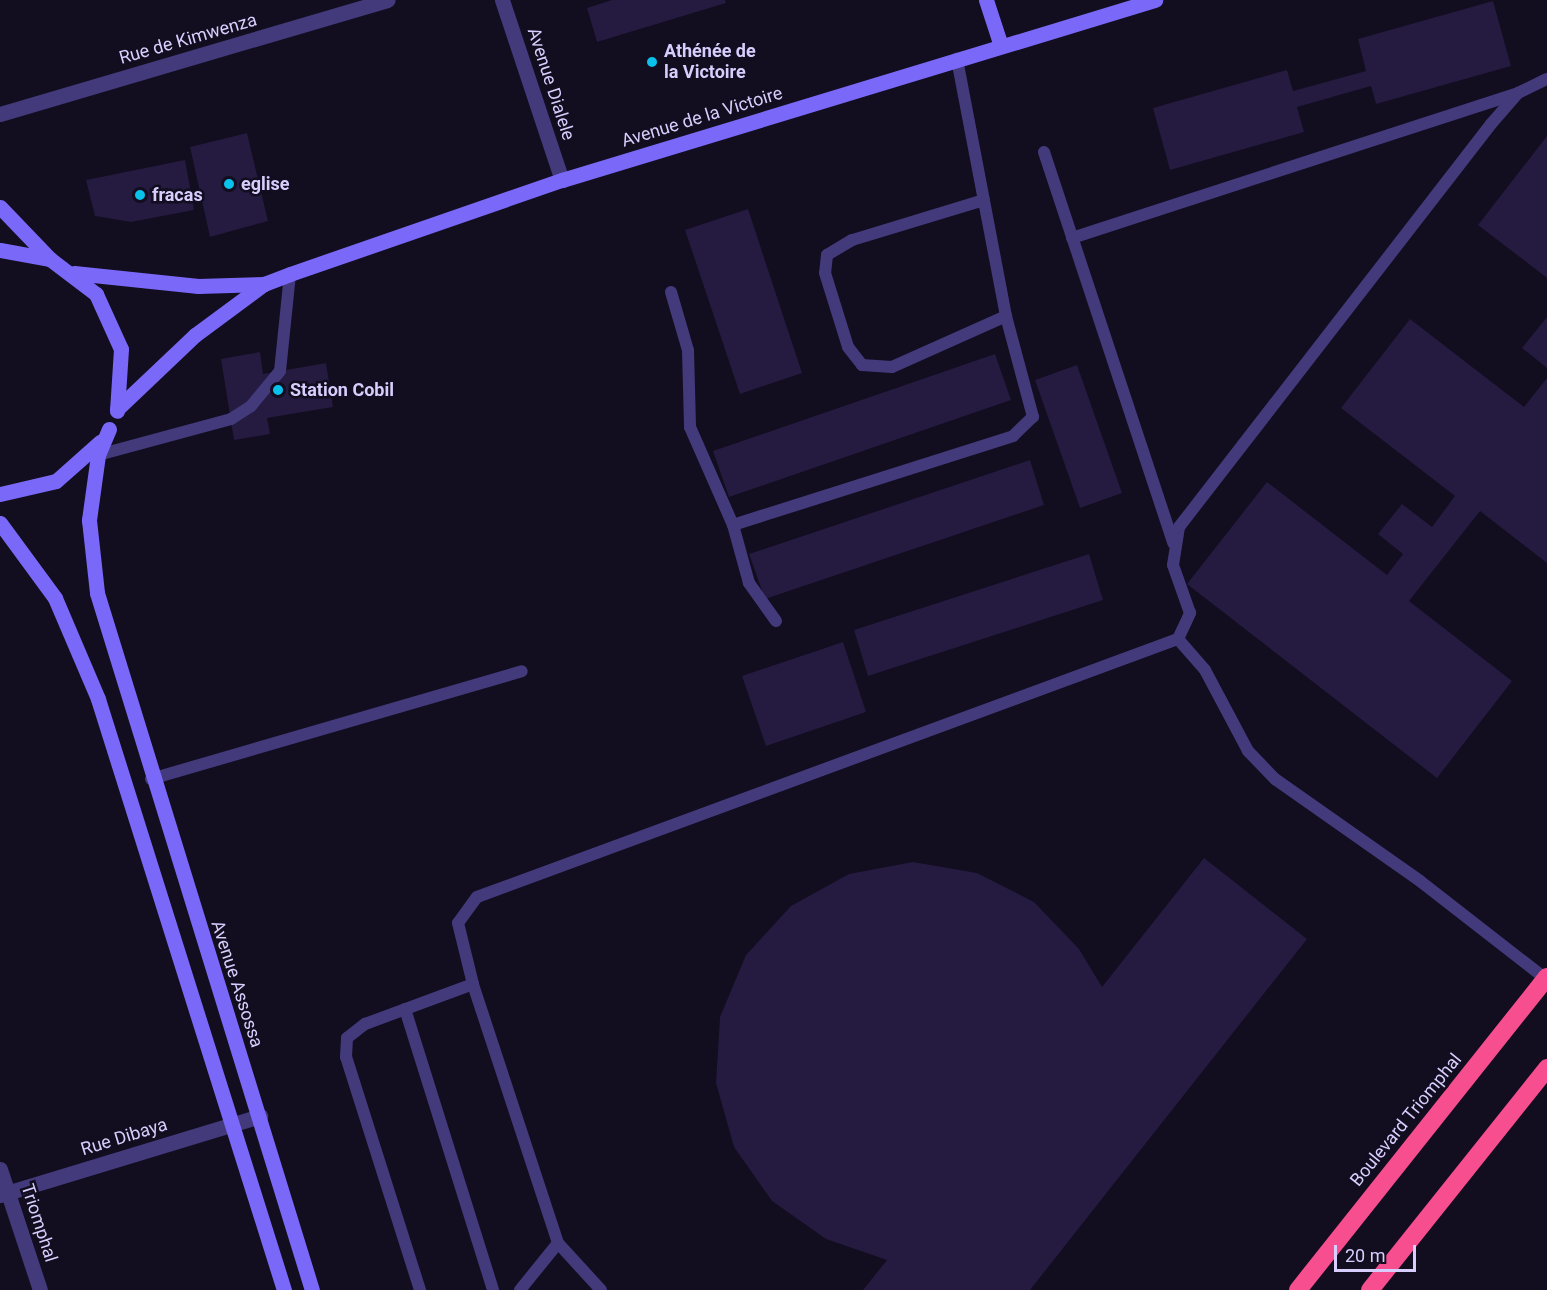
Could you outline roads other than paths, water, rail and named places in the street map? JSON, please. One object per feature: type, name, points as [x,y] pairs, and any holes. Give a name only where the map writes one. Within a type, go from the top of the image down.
[{"type":"highway","name":"Boulevard Triomphal","points":[[1298,1290],[1546,978]]},
{"type":"highway","points":[[1370,1290],[1547,1068]]},
{"type":"main road","points":[[986,0],[1001,46]]},
{"type":"main road","name":"Avenue de la Victoire","points":[[264,284],[562,180],[1155,0]]},
{"type":"main road","points":[[0,207],[50,259],[74,273],[112,320],[123,380],[117,410]]},
{"type":"main road","points":[[0,250],[50,259]]},
{"type":"main road","points":[[74,273],[198,286],[264,284]]},
{"type":"main road","points":[[117,410],[195,335],[264,284]]},
{"type":"main road","name":"Avenue Assossa","points":[[117,410],[98,455],[90,554],[124,691],[260,1116],[312,1290]]},
{"type":"main road","points":[[0,494],[56,481],[77,467],[109,429]]},
{"type":"main road","points":[[0,523],[55,598],[98,699],[234,1124],[284,1290]]},
{"type":"street","name":"Rue de Kimwenza","points":[[0,114],[388,0]]},
{"type":"street","name":"Avenue Dialele","points":[[502,0],[562,180]]},
{"type":"street","name":"Rue Dibaya","points":[[4,1194],[260,1116]]},
{"type":"street","name":"Triomphal","points":[[0,1169],[4,1194],[40,1290]]},
{"type":"lane","points":[[733,525],[1013,436],[1033,417],[1006,316],[957,60]]},
{"type":"lane","points":[[1072,238],[1518,93],[1547,79]]},
{"type":"lane","points":[[601,1290],[558,1243],[473,984],[458,923],[477,897],[1178,639],[1190,613],[1173,565],[1174,545],[1179,527],[1518,93]]},
{"type":"lane","points":[[1044,152],[1174,545]]},
{"type":"lane","points":[[984,200],[852,240],[827,255],[825,273],[848,347],[862,365],[892,367],[1006,316]]},
{"type":"lane","points":[[98,455],[231,419],[251,406],[280,371],[290,274]]},
{"type":"lane","points":[[671,292],[688,350],[690,427],[733,525],[750,583],[776,621]]},
{"type":"lane","points":[[1178,639],[1205,670],[1248,751],[1275,780],[1420,880],[1546,978]]},
{"type":"lane","points":[[151,779],[522,671]]},
{"type":"lane","points":[[420,1290],[346,1057],[347,1038],[365,1024],[473,984]]},
{"type":"lane","points":[[405,1009],[493,1290]]},
{"type":"lane","points":[[520,1290],[558,1243]]},
{"type":"place","name":"Athénée de la Victoire","points":[[652,62]]},
{"type":"place","name":"eglise","points":[[229,184]]},
{"type":"place","name":"fracas","points":[[140,195]]},
{"type":"place","name":"Station Cobil","points":[[278,390]]}]
